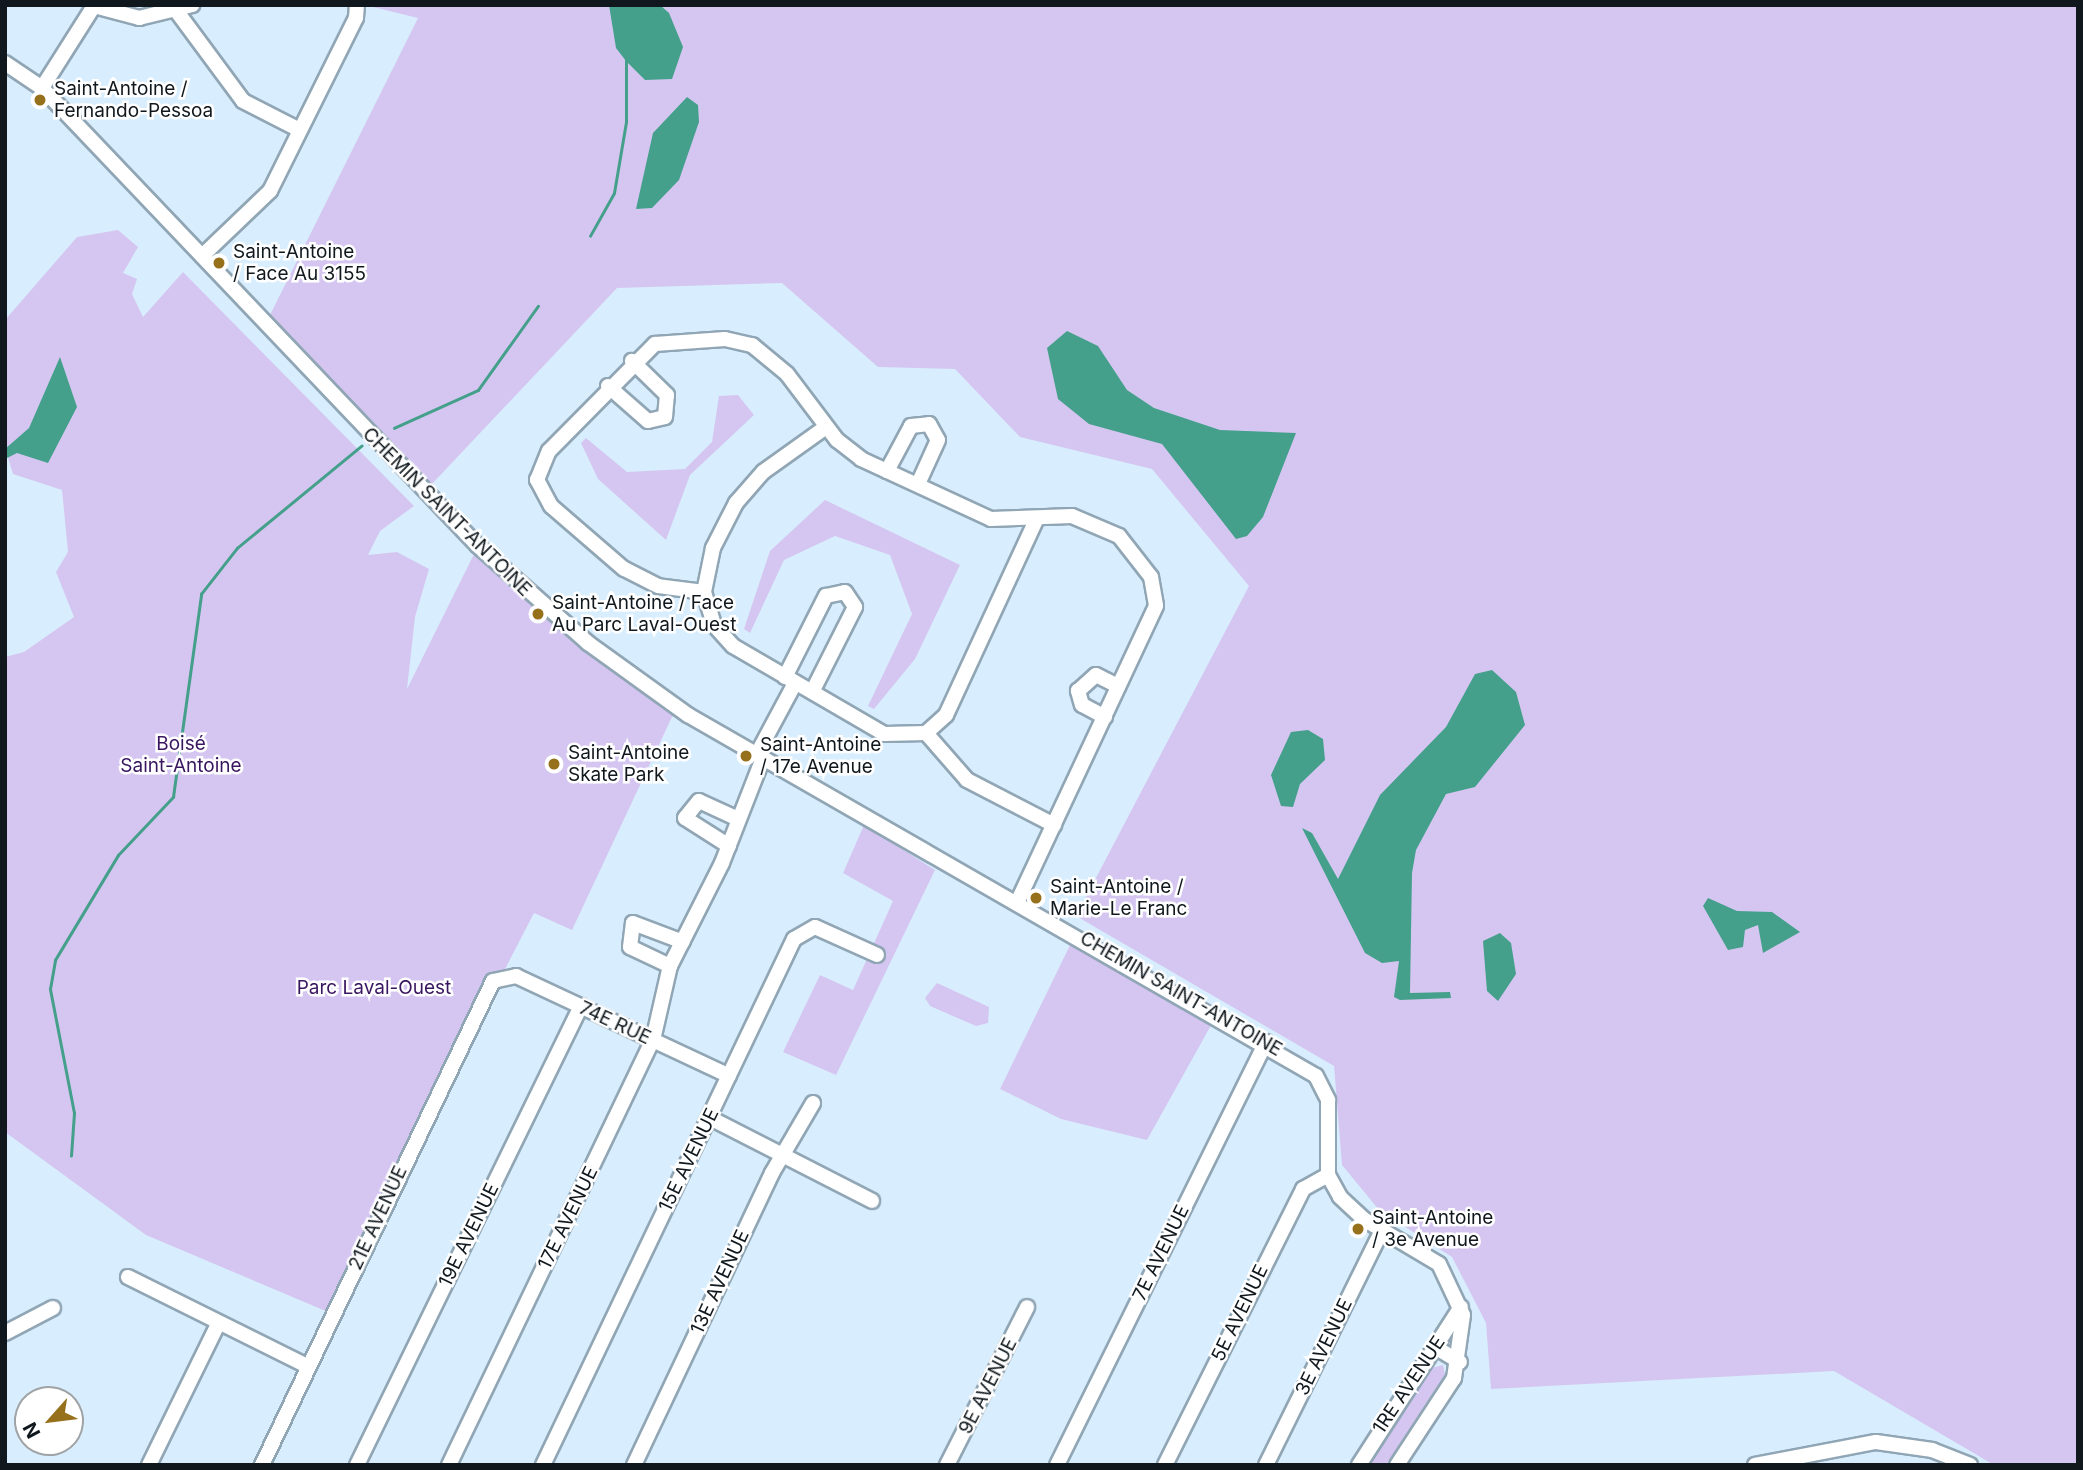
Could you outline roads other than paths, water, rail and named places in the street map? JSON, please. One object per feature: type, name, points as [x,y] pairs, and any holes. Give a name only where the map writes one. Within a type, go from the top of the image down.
[{"type":"street","points":[[43,88],[94,6],[139,18],[178,13],[192,5]]},
{"type":"street","points":[[202,256],[260,205],[356,18],[357,5]]},
{"type":"street","points":[[178,13],[243,101],[298,129]]},
{"type":"street","name":"CHEMIN SAINT-ANTOINE","points":[[5,63],[43,88],[545,610],[666,700],[1303,1065],[1324,1089],[1328,1175]]},
{"type":"street","points":[[704,592],[640,579],[542,494],[538,466],[608,386],[632,361],[655,344],[738,340],[787,373],[826,427],[847,450],[991,519],[1072,516],[1105,526],[1151,577],[1156,606],[1018,901]]},
{"type":"street","points":[[608,386],[648,421],[665,417],[667,394],[632,361]]},
{"type":"street","points":[[887,471],[911,426],[929,424],[938,440],[918,485]]},
{"type":"street","points":[[826,427],[743,494],[713,548],[704,592],[722,636],[790,680],[884,734],[926,733],[946,715],[1037,518]]},
{"type":"street","name":"17E AVENUE","points":[[449,1465],[653,1040],[670,966],[729,846],[736,818],[760,756],[827,596],[845,592],[855,607],[812,692]]},
{"type":"street","points":[[1105,717],[1082,705],[1078,691],[1096,675],[1118,686]]},
{"type":"street","points":[[926,733],[967,780],[1054,825]]},
{"type":"street","points":[[729,846],[685,818],[699,801],[736,818]]},
{"type":"street","points":[[670,966],[630,947],[633,923],[683,942]]},
{"type":"street","name":"15E AVENUE","points":[[543,1465],[799,934],[815,927],[877,955]]},
{"type":"street","name":"74E RUE","points":[[500,977],[516,976],[729,1076]]},
{"type":"street","name":"21E AVENUE","points":[[262,1465],[483,993],[500,977]]},
{"type":"street","name":"19E AVENUE","points":[[357,1465],[581,1006]]},
{"type":"street","name":"7E AVENUE","points":[[1057,1465],[1266,1042]]},
{"type":"street","name":"13E AVENUE","points":[[634,1465],[783,1157],[813,1103]]},
{"type":"street","points":[[710,1118],[872,1201]]},
{"type":"street","points":[[1328,1175],[1352,1210],[1439,1265],[1461,1307],[1460,1362],[1396,1465]]},
{"type":"street","name":"5E AVENUE","points":[[1165,1465],[1298,1198],[1328,1175]]},
{"type":"street","name":"3E AVENUE","points":[[1266,1465],[1381,1230]]},
{"type":"street","points":[[128,1277],[307,1366]]},
{"type":"street","name":"9E AVENUE","points":[[947,1465],[1027,1307]]},
{"type":"street","name":"1RE AVENUE","points":[[1359,1465],[1461,1307]]},
{"type":"street","points":[[5,1333],[53,1308]]},
{"type":"street","points":[[149,1465],[218,1324]]},
{"type":"street","points":[[1435,1347],[1460,1362]]},
{"type":"street","points":[[1755,1465],[1876,1442],[1933,1450],[1970,1465]]},
{"type":"waterway","points":[[590,236],[614,193],[626,122],[626,61]]},
{"type":"waterway","points":[[394,428],[478,390],[538,306]]},
{"type":"waterway","points":[[71,1156],[74,1113],[50,989],[55,960],[118,855],[173,797],[201,594],[237,548],[361,446]]},
{"type":"place","name":"Saint-Antoine / Fernando-Pessoa","points":[[40,100]]},
{"type":"place","name":"Saint-Antoine / Face Au 3155","points":[[219,263]]},
{"type":"place","name":"Saint-Antoine / Face Au Parc Laval-Ouest","points":[[538,614]]},
{"type":"place","name":"Saint-Antoine / 17e Avenue","points":[[746,756]]},
{"type":"place","name":"Saint-Antoine Skate Park","points":[[554,764]]},
{"type":"place","name":"Saint-Antoine / Marie-Le Franc","points":[[1036,898]]},
{"type":"place","name":"Saint-Antoine / 3e Avenue","points":[[1358,1229]]},
{"type":"park label","name":"Boisé Saint-Antoine","points":[[181,755]]},
{"type":"park label","name":"Parc Laval-Ouest","points":[[374,988]]}]
